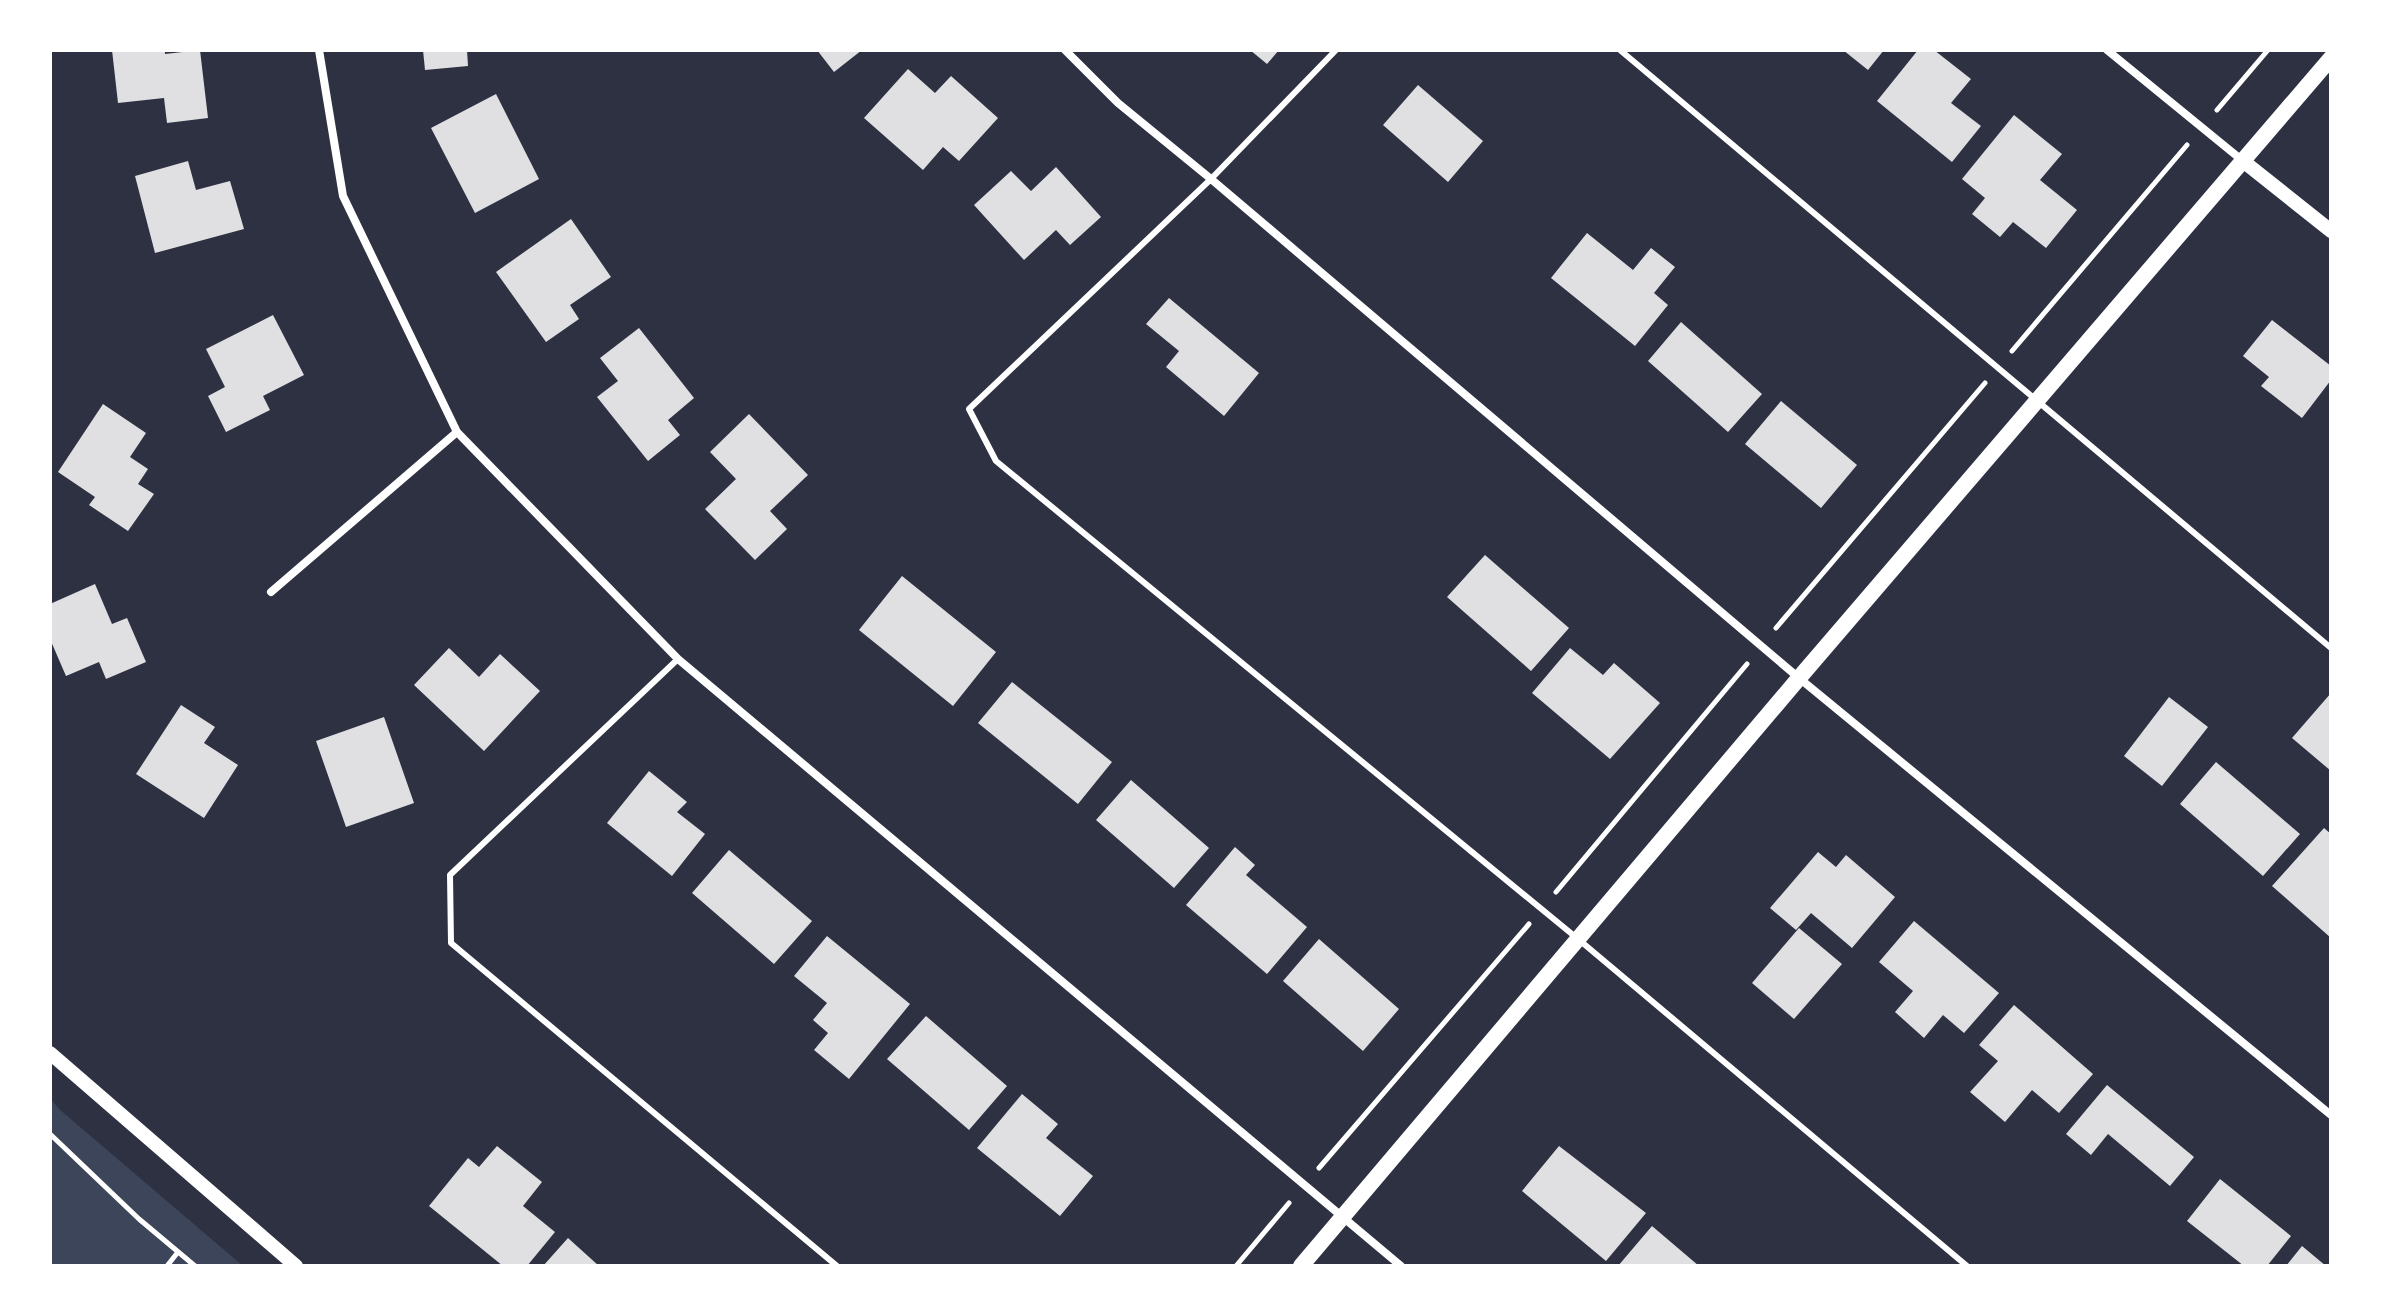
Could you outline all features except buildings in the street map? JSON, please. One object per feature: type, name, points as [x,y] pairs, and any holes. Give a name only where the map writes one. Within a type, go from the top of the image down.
[{"type":"main road","points":[[1301,1266],[1799,678],[2331,58]]},
{"type":"street","points":[[319,50],[343,196],[457,432],[678,659],[1401,1266]]},
{"type":"street","points":[[1065,50],[1118,103],[1799,678],[2331,1115]]},
{"type":"street","points":[[2107,50],[2331,231]]},
{"type":"street","points":[[271,592],[457,432]]},
{"type":"street","points":[[50,1053],[296,1266]]},
{"type":"lane","points":[[1336,50],[1211,179],[969,409],[996,461],[1578,939],[1967,1266]]},
{"type":"lane","points":[[1620,50],[2331,648]]},
{"type":"lane","points":[[678,659],[450,875],[451,943],[837,1266]]},
{"type":"path","points":[[50,1134],[139,1219],[195,1266]]},
{"type":"path","points":[[167,1266],[178,1252]]},
{"type":"shaded area","points":[[50,1098],[59,1109],[243,1266],[50,1266]]}]
